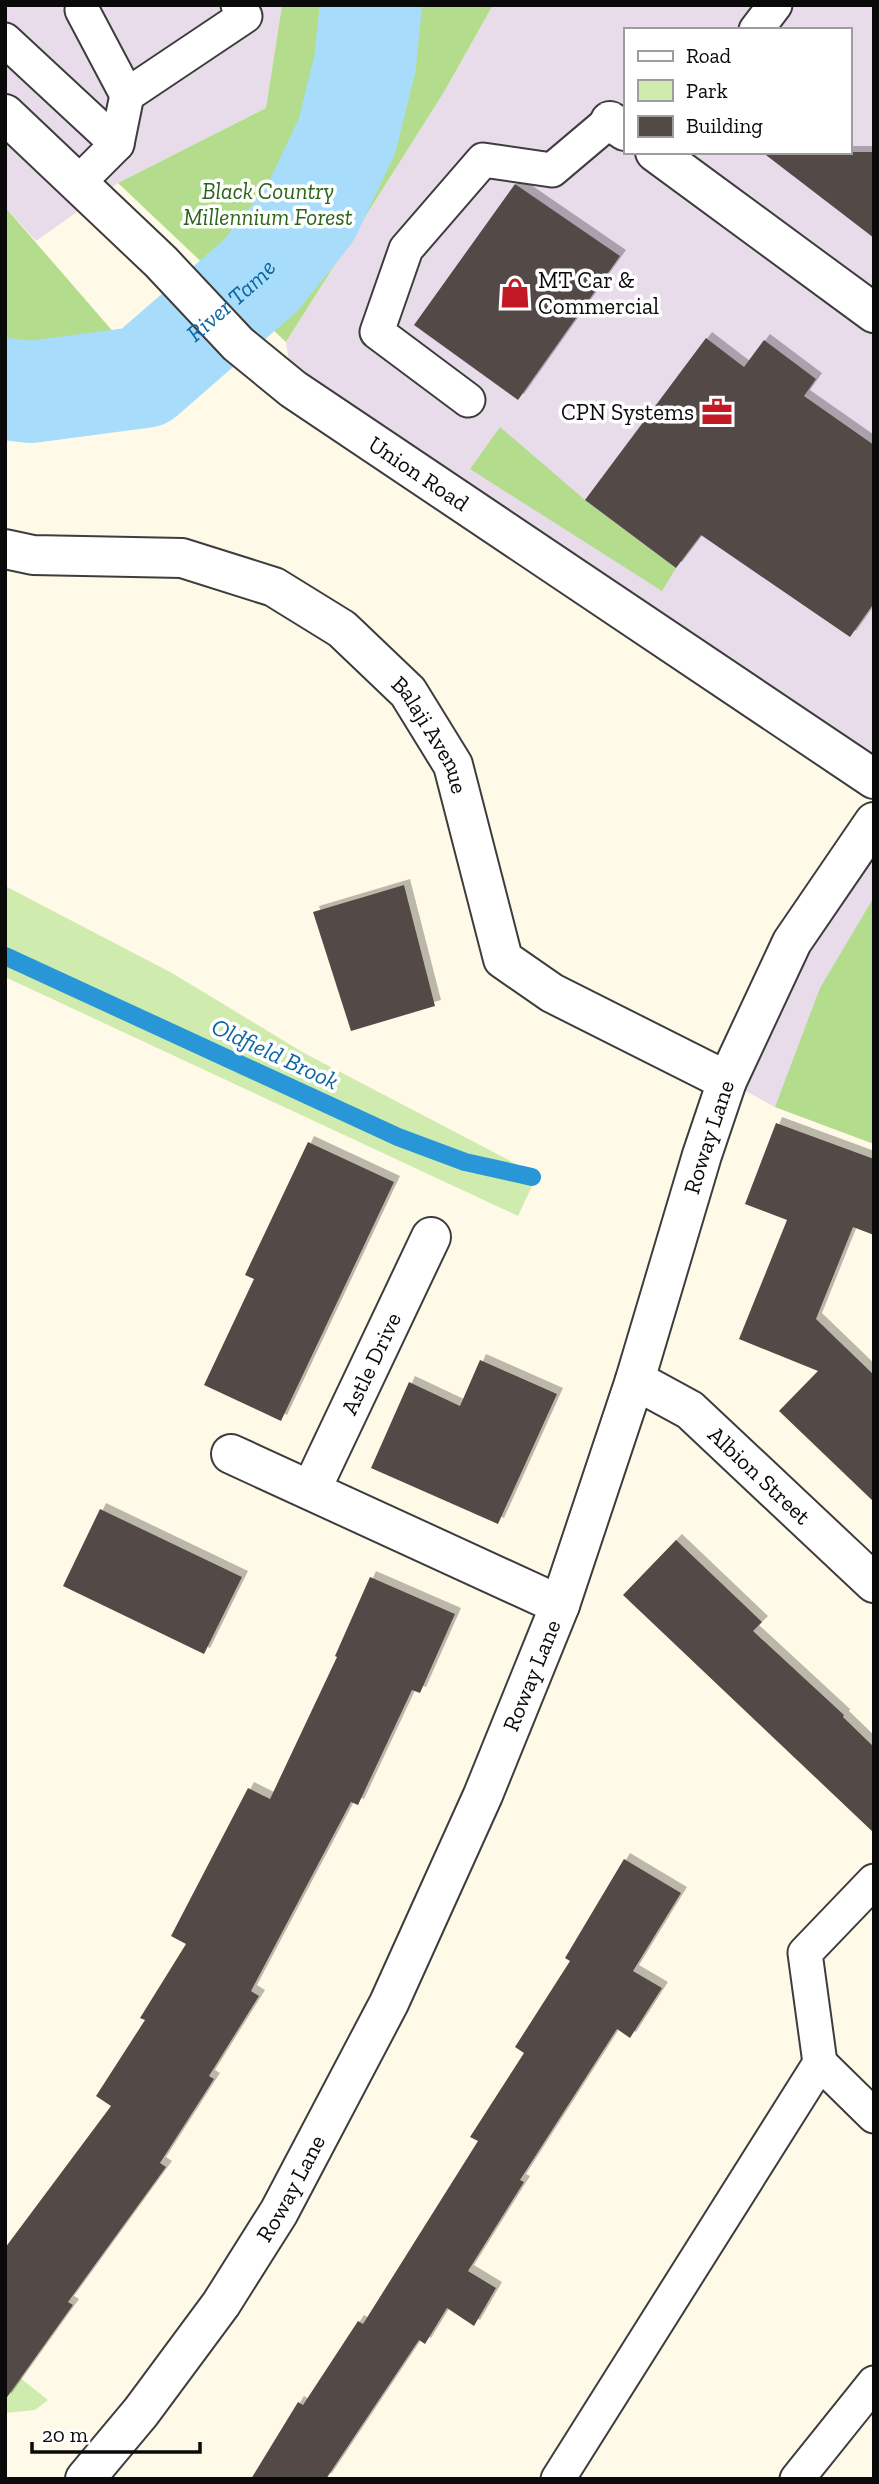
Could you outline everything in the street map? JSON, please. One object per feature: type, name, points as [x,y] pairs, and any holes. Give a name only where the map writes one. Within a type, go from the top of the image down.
[{"type":"street","name":"Union Road","points":[[5,114],[161,262],[239,344],[293,389],[874,779]]},
{"type":"street","points":[[660,154],[874,313]]},
{"type":"street","name":"Balaji Avenue","points":[[5,549],[33,555],[182,558],[274,587],[341,629],[408,692],[453,765],[503,958],[552,993],[727,1082]]},
{"type":"street","name":"Roway Lane","points":[[85,2479],[141,2412],[221,2304],[279,2212],[389,2003],[483,1795],[560,1605],[635,1380],[702,1155],[727,1082],[792,942],[874,822]]},
{"type":"street","name":"Astle Drive","points":[[311,1490],[431,1237]]},
{"type":"street","name":"Albion Street","points":[[635,1380],[690,1410],[874,1583]]},
{"type":"street","points":[[231,1454],[560,1605]]},
{"type":"lane","points":[[127,95],[245,16],[238,5]]},
{"type":"lane","points":[[758,28],[775,5]]},
{"type":"lane","points":[[77,184],[117,144],[127,95],[82,10]]},
{"type":"lane","points":[[5,40],[117,144]]},
{"type":"lane","points":[[468,400],[377,332],[406,249],[483,160],[552,170],[618,126]]},
{"type":"lane","points":[[874,1881],[805,1953],[820,2063],[874,2116]]},
{"type":"lane","points":[[558,2479],[820,2063]]},
{"type":"lane","points":[[797,2479],[874,2383]]},
{"type":"shaded area","points":[[5,5],[282,5],[266,108],[118,183],[36,241],[5,207]]},
{"type":"shaded area","points":[[493,5],[874,5],[874,779],[293,389],[286,342],[444,92]]},
{"type":"shaded area","points":[[874,822],[874,1144],[775,1107],[727,1081]]},
{"type":"green space","name":"Black Country Millennium Forest","points":[[282,5],[493,5],[444,92],[286,342],[118,183],[266,108]]},
{"type":"green space","points":[[5,207],[155,380],[31,392],[5,389]]},
{"type":"green space","points":[[500,427],[585,500],[676,568],[662,591],[470,469]]},
{"type":"green space","points":[[5,886],[172,973],[304,1053],[537,1175],[518,1216],[5,977]]},
{"type":"green space","points":[[874,897],[874,1144],[775,1107],[820,988]]},
{"type":"green space","points":[[5,2366],[48,2400],[35,2410],[5,2413]]},
{"type":"building","points":[[874,152],[874,238],[765,154]]},
{"type":"building","points":[[515,184],[620,256],[518,400],[414,325]]},
{"type":"building","points":[[706,338],[744,367],[764,340],[816,379],[804,396],[874,445],[874,603],[850,637],[701,535],[676,568],[585,500]]},
{"type":"building","points":[[404,885],[435,1006],[351,1031],[313,912]]},
{"type":"building","points":[[776,1123],[874,1159],[874,1235],[853,1227],[816,1319],[874,1375],[874,1502],[779,1411],[818,1371],[739,1339],[787,1220],[745,1204]]},
{"type":"building","points":[[308,1142],[394,1182],[281,1421],[204,1385],[254,1279],[245,1275]]},
{"type":"building","points":[[480,1360],[557,1394],[498,1524],[371,1468],[409,1382],[460,1406]]},
{"type":"building","points":[[100,1509],[242,1577],[204,1654],[63,1586]]},
{"type":"building","points":[[676,1540],[762,1622],[753,1631],[844,1715],[874,1747],[874,1833],[623,1595]]},
{"type":"building","points":[[370,1577],[455,1614],[420,1693],[412,1690],[358,1805],[351,1802],[251,1991],[259,1996],[209,2076],[214,2079],[160,2163],[166,2167],[68,2302],[73,2305],[5,2400],[5,2248],[111,2106],[96,2096],[145,2020],[140,2018],[186,1944],[171,1936],[248,1788],[270,1799],[337,1657],[335,1656]]},
{"type":"building","points":[[624,1859],[681,1893],[633,1971],[662,1988],[630,2038],[617,2029],[520,2180],[524,2182],[468,2271],[496,2288],[474,2326],[447,2308],[425,2344],[419,2340],[326,2479],[251,2479],[298,2402],[303,2405],[358,2321],[363,2324],[478,2141],[470,2137],[524,2053],[515,2047],[570,1961],[565,1958]]},
{"type":"waterway","name":"River Tame","points":[[5,389],[31,392],[144,377],[260,276],[310,214],[347,136],[365,63],[371,5]]},
{"type":"waterway","name":"Oldfield Brook","points":[[5,956],[398,1137],[465,1162],[532,1177]]},
{"type":"place","name":"MT Car & Commercial","points":[[515,293]]},
{"type":"place","name":"CPN Systems","points":[[717,412]]}]
